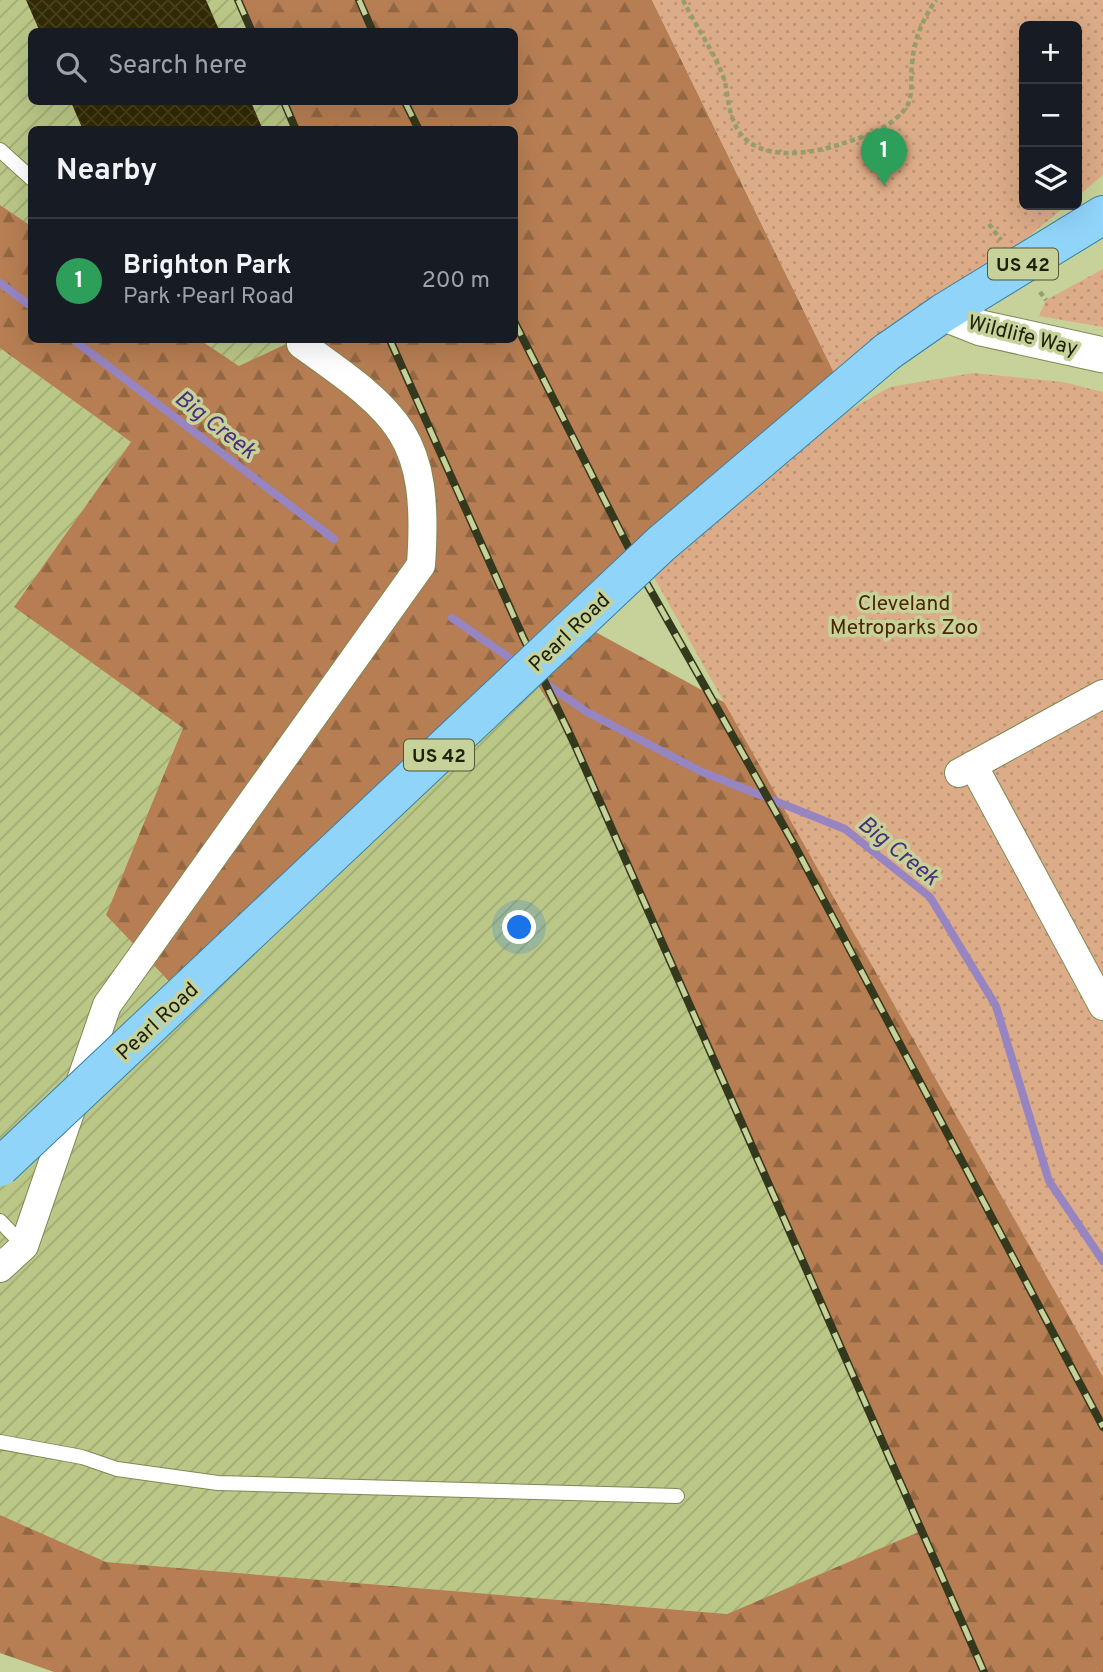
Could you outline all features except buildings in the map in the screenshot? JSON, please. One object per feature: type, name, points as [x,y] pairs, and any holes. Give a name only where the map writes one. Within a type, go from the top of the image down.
[{"type":"main road","name":"Pearl Road","points":[[0,1167],[661,544],[887,352],[943,313],[1103,215]]},
{"type":"street","name":"Wildlife Way","points":[[943,313],[981,328],[1103,355]]},
{"type":"street","name":"Pearl Road","points":[[0,1268],[24,1246],[107,1005],[421,565],[424,513],[418,468],[393,416],[363,388],[296,343]]},
{"type":"street","points":[[1103,694],[966,769],[1103,1006]]},
{"type":"lane","points":[[0,150],[28,175]]},
{"type":"lane","points":[[0,1221],[24,1246]]},
{"type":"lane","points":[[0,1442],[82,1457],[117,1469],[218,1483],[677,1496]]},
{"type":"path","points":[[683,0],[724,78],[724,93],[734,125],[759,148],[792,153],[820,150],[865,136],[890,124],[904,110],[912,90],[916,38],[923,18],[936,0]]},
{"type":"shaded area","points":[[0,0],[238,0],[251,28],[28,28],[28,105],[285,105],[295,126],[28,126],[28,224],[0,205]]},
{"type":"shaded area","points":[[204,343],[289,343],[239,366]]},
{"type":"shaded area","points":[[0,348],[131,442],[14,607],[183,728],[106,915],[528,671],[574,743],[921,1531],[727,1614],[106,1562],[0,1515]]},
{"type":"green space","points":[[238,0],[652,0],[842,389],[579,623],[865,779],[1103,1261],[1103,1672],[54,1672],[0,1653],[0,1515],[106,1562],[727,1614],[921,1531],[574,743],[529,671],[183,996],[106,915],[183,728],[14,607],[131,442],[0,348],[0,205],[28,224],[28,343],[204,343],[239,366],[289,343],[518,343],[518,126],[295,126],[285,105],[518,105],[518,28],[251,28]]},
{"type":"green space","points":[[652,0],[1103,0],[1103,175],[1082,193],[1082,21],[1019,21],[1019,210],[1061,210],[842,389]]},
{"type":"green space","points":[[1103,269],[1103,327],[1039,316],[1046,300]]},
{"type":"green space","name":"Cleveland Metroparks Zoo","points":[[973,373],[1063,382],[1103,392],[1103,1377],[651,572],[827,423],[890,387]]},
{"type":"waterway","name":"Big Creek","points":[[0,283],[28,304]]},
{"type":"waterway","name":"Big Creek","points":[[78,343],[334,539]]},
{"type":"waterway","name":"Big Creek","points":[[452,618],[520,665]]},
{"type":"waterway","name":"Big Creek","points":[[536,677],[587,712],[700,771],[845,829],[930,897],[996,1006],[1049,1181],[1103,1261]]},
{"type":"railway","points":[[238,0],[250,28]]},
{"type":"railway","points":[[359,0],[371,28]]},
{"type":"railway","points":[[285,105],[294,126]]},
{"type":"railway","points":[[406,105],[417,126]]},
{"type":"railway","points":[[518,329],[647,584],[796,848],[1103,1427]]},
{"type":"railway","points":[[391,343],[523,637],[574,743],[984,1672]]},
{"type":"place","name":"Brighton Park","points":[[884,186]]}]
